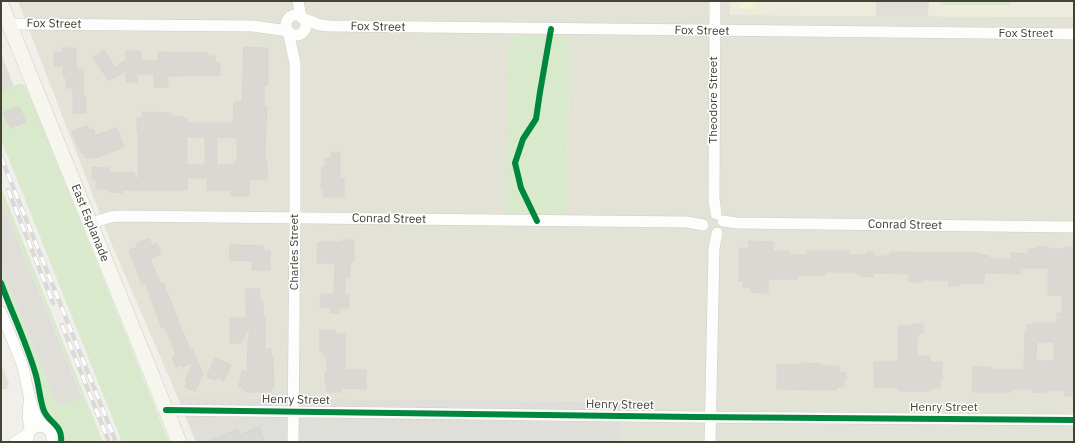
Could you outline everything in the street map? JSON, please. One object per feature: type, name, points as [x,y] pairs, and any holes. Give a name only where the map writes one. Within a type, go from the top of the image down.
[{"type":"street","points":[[294,1],[296,18],[305,24],[302,33],[294,35],[288,31],[286,25],[296,18],[298,1]]},
{"type":"street","name":"Theodore Street","points":[[713,223],[715,1]]},
{"type":"street","name":"East Esplanade","points":[[1,4],[179,442]]},
{"type":"street","name":"Fox Street","points":[[9,24],[243,26],[267,24],[296,18],[320,25],[330,26],[1074,34]]},
{"type":"street","name":"Fox Street","points":[[243,26],[288,31]]},
{"type":"street","name":"Fox Street","points":[[302,33],[330,26]]},
{"type":"street","name":"Charles Street","points":[[288,31],[295,62],[293,442]]},
{"type":"street","name":"Charles Street","points":[[295,62],[302,33]]},
{"type":"street","name":"Conrad Street","points":[[91,223],[110,217],[120,216],[1074,227]]},
{"type":"street","points":[[710,442],[714,248],[713,223]]},
{"type":"street","points":[[1,312],[23,367],[36,414],[43,426],[50,431],[52,435],[52,442]]},
{"type":"street","points":[[29,393],[29,435]]},
{"type":"street","name":"Henry Street","points":[[166,410],[711,418],[1074,420]]},
{"type":"street","points":[[15,442],[29,435],[37,426],[45,427]]},
{"type":"shaded area","points":[[18,1],[730,1],[730,15],[1074,17],[1074,442],[621,442],[622,401],[178,398],[112,245]],"holes":[[[509,36],[570,37],[566,216]]]},
{"type":"shaded area","points":[[730,1],[1074,1],[1074,17],[730,15]]},
{"type":"shaded area","points":[[876,1],[929,1],[928,16],[876,16]]},
{"type":"shaded area","points":[[941,1],[1010,1],[1010,5],[941,5]]},
{"type":"shaded area","points":[[509,35],[570,37],[566,216],[505,215]]},
{"type":"shaded area","points":[[1,53],[14,87],[1,92]]},
{"type":"shaded area","points":[[18,84],[23,84],[27,89],[169,442],[122,442],[1,139],[1,92]]},
{"type":"shaded area","points":[[1,187],[103,442],[63,442],[61,427],[46,411],[39,380],[31,356],[1,282],[1,266],[58,407],[82,396],[1,199]]},
{"type":"shaded area","points":[[1,199],[82,397],[58,407],[1,266]]},
{"type":"shaded area","points":[[1,364],[9,383],[7,389],[1,389]]},
{"type":"shaded area","points":[[178,398],[622,401],[621,442],[196,442]]},
{"type":"shaded area","points":[[310,429],[393,431],[392,442],[310,442]]},
{"type":"sand","points":[[740,1],[756,1],[755,7],[753,9],[741,8],[739,6]]},
{"type":"building","points":[[244,47],[268,48],[268,85],[264,86],[264,106],[267,106],[265,161],[267,161],[267,179],[249,179],[249,196],[231,196],[231,190],[207,190],[207,178],[187,178],[187,190],[122,190],[122,193],[110,192],[110,189],[96,189],[96,180],[92,180],[92,167],[109,168],[109,172],[134,173],[138,183],[137,118],[142,118],[142,112],[171,113],[171,116],[187,118],[187,123],[233,123],[234,102],[242,102]],"holes":[[[187,137],[205,137],[205,165],[187,165]],[[217,137],[237,138],[237,161],[235,161],[235,165],[217,165]]]},
{"type":"building","points":[[62,48],[76,48],[76,69],[83,69],[83,97],[86,97],[86,113],[73,113],[73,88],[66,88],[66,77],[63,77],[63,66],[54,66],[54,52],[63,52]]},
{"type":"building","points":[[104,50],[115,67],[126,60],[126,51],[141,51],[141,61],[158,61],[158,52],[208,53],[208,56],[216,56],[215,63],[220,63],[220,75],[168,76],[168,87],[154,87],[154,74],[137,74],[137,82],[126,82],[126,70],[109,81],[93,58]]},
{"type":"building","points":[[19,106],[26,122],[10,128],[4,113]]},
{"type":"building","points":[[87,126],[89,131],[93,129],[96,135],[117,128],[124,147],[93,159],[93,156],[86,159],[83,152],[81,153],[72,132]]},
{"type":"building","points":[[331,152],[340,152],[340,178],[344,178],[344,197],[323,197],[323,188],[321,188],[322,167],[325,167],[325,158],[331,158]]},
{"type":"building","points":[[149,239],[152,245],[157,243],[161,254],[150,259],[160,283],[163,282],[190,350],[192,349],[203,374],[195,391],[185,387],[187,382],[185,381],[193,363],[182,367],[181,365],[176,368],[172,357],[176,355],[165,327],[162,328],[145,283],[142,284],[129,250],[137,247],[136,244]]},
{"type":"building","points":[[343,240],[354,240],[354,261],[351,261],[350,264],[350,277],[345,277],[345,294],[349,294],[349,308],[339,308],[339,313],[330,313],[330,307],[320,307],[321,294],[334,294],[335,263],[317,263],[317,243],[343,242]]},
{"type":"building","points":[[749,241],[773,242],[773,251],[789,251],[789,255],[807,255],[807,251],[849,251],[849,255],[866,255],[866,252],[874,252],[874,256],[890,256],[890,252],[981,253],[981,255],[989,256],[989,258],[994,259],[1011,259],[1011,253],[1028,254],[1028,249],[1037,249],[1037,247],[1048,247],[1048,249],[1065,249],[1065,247],[1074,247],[1074,396],[1065,396],[1065,390],[1046,390],[1046,393],[1032,392],[1033,389],[1010,389],[1010,392],[972,392],[973,367],[991,367],[991,370],[1024,370],[1025,331],[1027,331],[1027,324],[1057,323],[1057,313],[1062,314],[1062,295],[1048,295],[1048,268],[1020,268],[1020,274],[985,273],[984,283],[959,283],[959,286],[949,286],[949,280],[922,280],[922,282],[909,282],[909,274],[874,273],[873,277],[860,276],[860,274],[855,274],[855,272],[825,272],[825,275],[798,275],[798,279],[768,279],[768,293],[751,292],[751,287],[743,287],[743,281],[739,281],[739,248],[749,248]],"holes":[[[1037,342],[1054,342],[1054,361],[1036,361]]]},
{"type":"building","points":[[230,245],[263,246],[263,251],[270,251],[270,270],[252,270],[252,261],[230,260]]},
{"type":"building","points":[[246,289],[260,289],[260,301],[263,301],[263,316],[265,316],[265,349],[271,349],[271,356],[273,356],[274,388],[271,388],[271,392],[246,392],[246,390],[243,390],[243,387],[239,387],[242,370],[247,372],[250,332],[246,331],[241,343],[230,343],[230,318],[246,318]]},
{"type":"building","points":[[913,324],[923,324],[923,333],[918,333],[917,337],[917,356],[930,356],[930,362],[942,362],[942,380],[940,380],[940,388],[931,388],[931,391],[899,391],[899,388],[874,387],[874,362],[898,362],[898,326],[913,326]]},
{"type":"building","points":[[320,330],[336,330],[336,334],[345,334],[345,370],[366,370],[366,389],[341,388],[341,392],[327,392],[327,385],[325,385],[325,372],[327,372],[327,356],[323,356],[323,351],[320,351]]},
{"type":"building","points":[[215,358],[231,365],[224,381],[217,377],[216,380],[207,377]]},
{"type":"building","points":[[802,363],[822,364],[822,366],[839,366],[839,372],[846,372],[844,387],[837,387],[837,390],[777,389],[777,365],[802,365]]},
{"type":"building","points":[[259,427],[265,442],[207,442],[238,429],[240,435]]},
{"type":"railway","points":[[1,157],[116,442]]},
{"type":"railway","points":[[8,190],[53,303]]},
{"type":"railway","points":[[62,325],[109,442]]},
{"type":"cycle path","points":[[537,221],[521,188],[515,163],[523,139],[536,119],[551,29]]},
{"type":"cycle path","points":[[1,283],[31,361],[44,411],[58,428],[61,436],[61,442]]},
{"type":"cycle path","points":[[166,410],[1074,420]]}]
